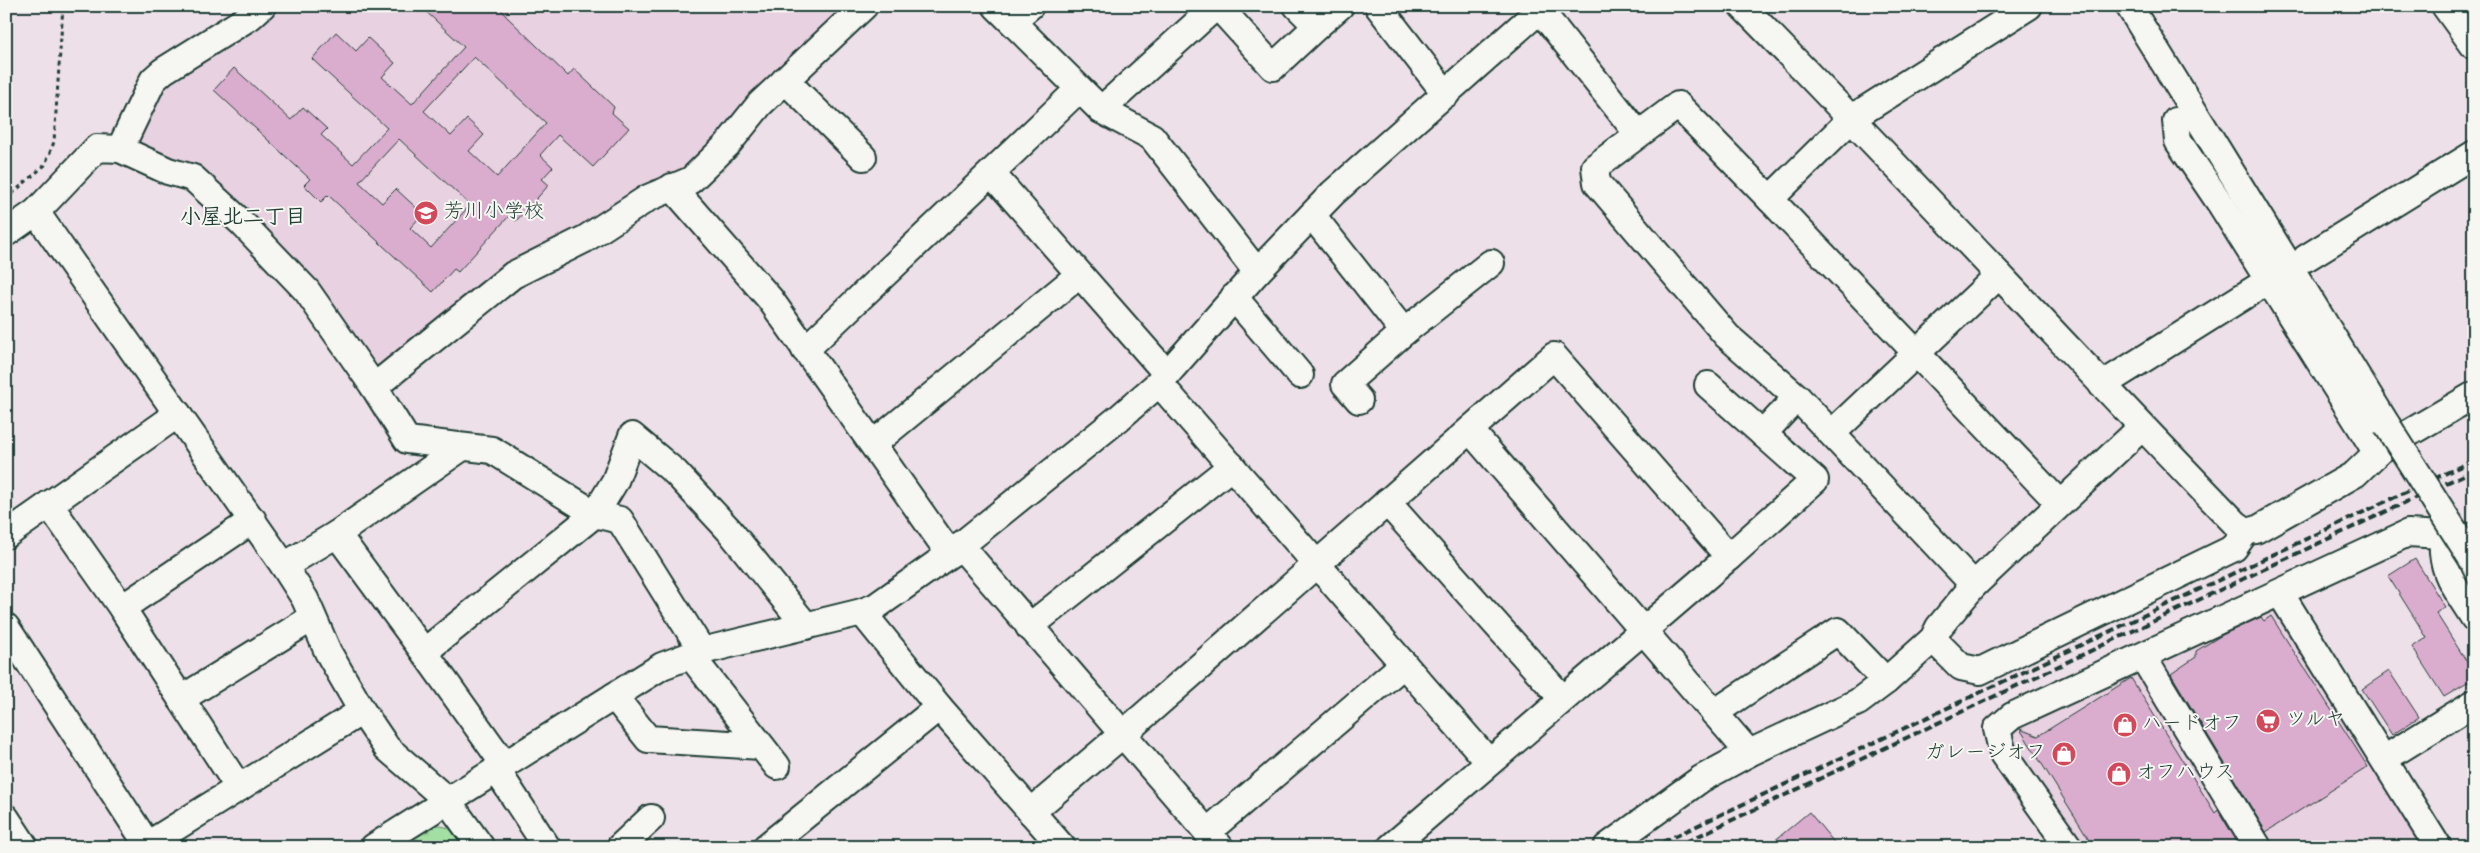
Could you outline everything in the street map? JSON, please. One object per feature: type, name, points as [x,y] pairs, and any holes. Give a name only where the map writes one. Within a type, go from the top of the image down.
[{"type":"street","points":[[120,149],[153,80],[163,71],[251,16],[262,6]]},
{"type":"street","points":[[374,387],[513,275],[585,239],[648,198],[691,180],[727,145],[760,104],[864,6]]},
{"type":"street","points":[[1102,110],[1217,6],[1273,67],[1340,6]]},
{"type":"street","points":[[1297,6],[1317,26]]},
{"type":"street","points":[[1378,6],[1446,94]]},
{"type":"street","points":[[1742,6],[1852,118],[2142,427],[2236,524],[2246,531],[2256,530],[2355,474],[2377,453],[2474,395]]},
{"type":"street","points":[[1770,199],[1852,118],[2030,6]]},
{"type":"street","points":[[2129,6],[2474,562]]},
{"type":"street","points":[[2445,6],[2474,46]]},
{"type":"street","points":[[374,847],[500,766],[662,666],[696,653],[862,612],[874,607],[955,549],[1119,418],[1163,378],[1234,297],[1333,193],[1542,8],[1638,134]]},
{"type":"street","points":[[1012,11],[1079,89],[1102,110],[1152,138],[1257,272]]},
{"type":"street","points":[[786,80],[863,157]]},
{"type":"street","points":[[805,350],[992,174],[1079,89]]},
{"type":"street","points":[[1974,585],[1797,397],[1727,336],[1596,183],[1595,167],[1678,105],[2060,503]]},
{"type":"street","points":[[2176,121],[2178,141],[2271,279],[2377,453]]},
{"type":"street","points":[[6,233],[36,212],[97,148],[120,149],[168,171],[193,178],[242,223],[307,291],[374,387],[407,440],[461,448],[492,450],[595,514],[620,520],[696,653],[777,766]]},
{"type":"street","points":[[2306,258],[2474,154]]},
{"type":"street","points":[[992,174],[1163,378],[1232,466],[1489,762]]},
{"type":"street","points":[[672,188],[770,299],[873,444],[955,549],[1029,627],[1213,840],[1404,664]]},
{"type":"street","points":[[36,212],[284,566],[305,599],[328,652],[387,748],[447,800],[481,847]]},
{"type":"street","points":[[1312,215],[1404,332]]},
{"type":"street","points":[[1359,400],[1345,384],[1404,332],[1491,263]]},
{"type":"street","points":[[1832,434],[1999,275]]},
{"type":"street","points":[[873,444],[1079,276]]},
{"type":"street","points":[[2102,385],[2271,279]]},
{"type":"street","points":[[1234,297],[1300,374]]},
{"type":"street","points":[[1032,812],[1319,564],[1554,356],[1729,557]]},
{"type":"street","points":[[1391,847],[1816,480],[1708,385]]},
{"type":"street","points":[[1763,434],[1797,397]]},
{"type":"street","points":[[6,535],[178,414]]},
{"type":"street","points":[[1607,847],[1701,779],[1749,753],[1858,702],[1886,681],[1934,639],[1939,627],[1974,585],[2142,427]]},
{"type":"street","points":[[1470,430],[1644,629],[1749,753]]},
{"type":"street","points":[[424,652],[595,514],[615,481],[632,436],[676,473],[729,530],[806,626]]},
{"type":"street","points":[[284,566],[337,534],[461,448]]},
{"type":"street","points":[[1029,627],[1232,466]]},
{"type":"street","points":[[1387,502],[1562,698]]},
{"type":"street","points":[[49,504],[122,608],[239,788]]},
{"type":"street","points":[[122,608],[253,520]]},
{"type":"street","points":[[1934,639],[1961,667],[1980,671],[2234,548],[2246,531]]},
{"type":"street","points":[[337,534],[424,652],[500,766],[547,847]]},
{"type":"street","points":[[2070,847],[2003,754],[1997,729],[2012,716],[2408,534],[2474,537]]},
{"type":"street","points":[[2443,535],[2442,561],[2446,572],[2474,618]]},
{"type":"street","points":[[2280,593],[2438,847]]},
{"type":"street","points":[[862,612],[939,707],[1062,847]]},
{"type":"street","points":[[181,699],[312,618]]},
{"type":"street","points":[[6,627],[147,846],[362,710]]},
{"type":"street","points":[[1714,713],[1838,631],[1886,681]]},
{"type":"street","points":[[2143,657],[2258,847]]},
{"type":"street","points":[[614,696],[648,739],[761,746]]},
{"type":"street","points":[[2384,759],[2474,702]]},
{"type":"street","points":[[766,847],[939,707]]},
{"type":"street","points":[[6,818],[24,847]]},
{"type":"street","points":[[620,847],[651,818]]},
{"type":"path","points":[[6,199],[45,164],[54,142],[63,6]]},
{"type":"shaded area","name":"芳川小学校","points":[[273,6],[850,6],[715,142],[674,175],[379,373],[322,293],[134,145],[164,78]]},
{"type":"shaded area","name":"ツルヤ","points":[[2267,608],[2277,613],[2423,847],[2268,847],[2159,669],[2162,656]]},
{"type":"shaded area","name":"オフハウス","points":[[2128,674],[2135,675],[2140,680],[2243,847],[2081,847],[2005,735],[2007,730]]},
{"type":"green space","points":[[434,824],[449,828],[464,847],[400,847]]},
{"type":"building","points":[[420,6],[499,6],[506,16],[568,76],[574,69],[614,107],[612,113],[629,128],[593,167],[558,135],[540,155],[553,167],[542,179],[549,185],[516,221],[510,215],[458,272],[454,269],[433,292],[328,195],[321,202],[304,185],[310,179],[214,90],[234,68],[291,120],[303,107],[327,129],[321,135],[353,164],[387,128],[312,59],[336,32],[356,51],[368,38],[395,63],[382,77],[412,104],[464,47]],"holes":[[[474,57],[546,123],[497,177],[469,151],[484,135],[467,119],[451,136],[424,111]],[[399,139],[470,205],[431,248],[410,228],[423,214],[396,189],[382,203],[359,182]]]},
{"type":"building","points":[[2415,559],[2445,607],[2436,613],[2474,673],[2474,679],[2444,697],[2412,647],[2427,638],[2388,576]]},
{"type":"building","name":"ツルヤ","points":[[2271,616],[2368,767],[2266,832],[2171,674],[2196,657],[2196,651],[2222,635],[2261,617],[2264,621]]},
{"type":"building","points":[[2389,671],[2419,717],[2392,735],[2362,689]]},
{"type":"building","name":"オフハウス","points":[[2131,678],[2215,813],[2218,810],[2240,847],[2094,847],[2020,729],[2038,736]]},
{"type":"building","points":[[1809,812],[1838,847],[1767,847]]},
{"type":"railway","points":[[1652,847],[2474,460]]},
{"type":"railway","points":[[1675,847],[2474,470]]},
{"type":"place","name":"芳川小学校","points":[[426,213]]},
{"type":"place","name":"ツルヤ","points":[[2268,721]]},
{"type":"place","name":"ハードオフ","points":[[2125,725]]},
{"type":"place","name":"ガレージオフ","points":[[2064,754]]},
{"type":"place","name":"オフハウス","points":[[2119,774]]},
{"type":"district","name":"小屋北二丁目","points":[[243,219]]}]
